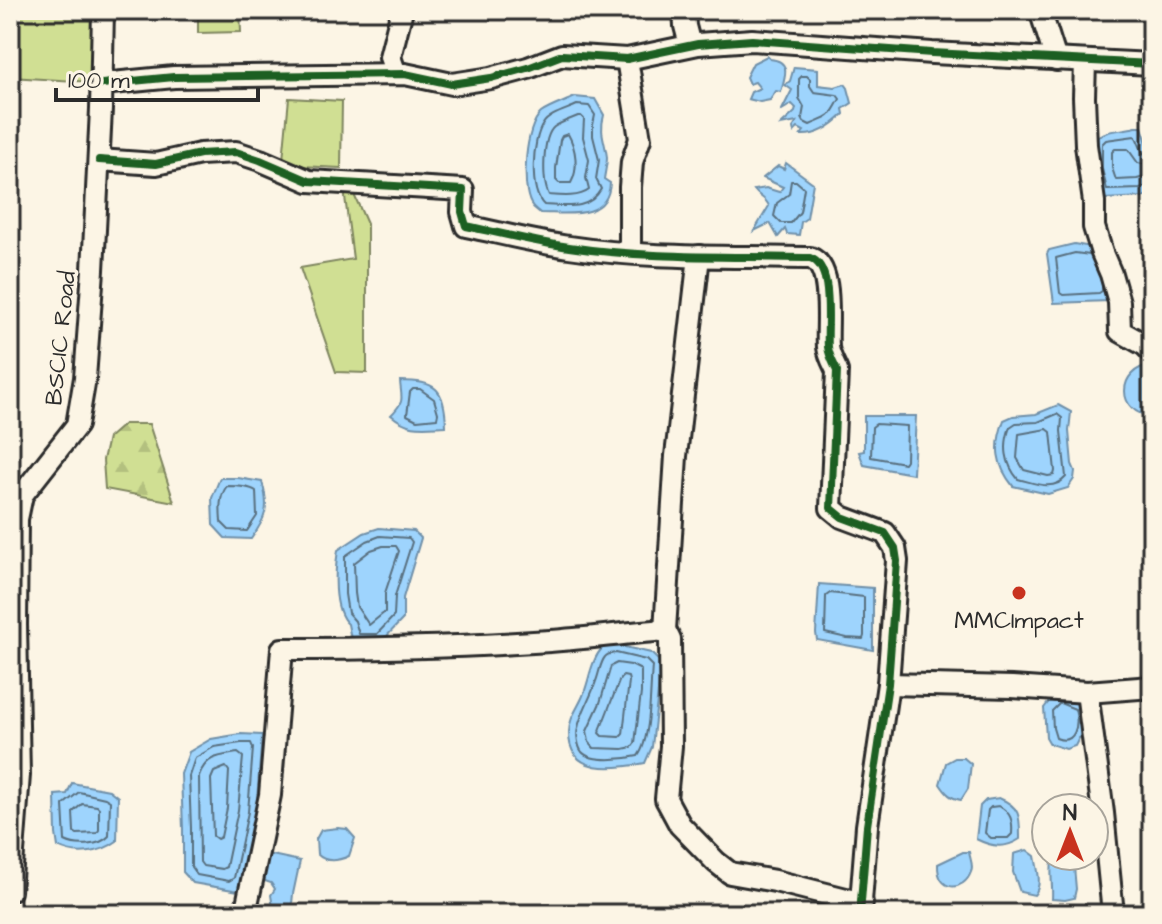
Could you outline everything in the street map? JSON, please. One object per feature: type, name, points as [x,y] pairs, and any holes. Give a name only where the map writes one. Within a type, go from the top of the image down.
[{"type":"street","name":"BSCIC Road","points":[[10,891],[19,775],[17,519],[22,495],[77,425],[85,378],[99,160],[103,10]]},
{"type":"street","points":[[396,74],[390,57],[402,10]]},
{"type":"street","points":[[684,10],[690,45]]},
{"type":"street","points":[[1040,10],[1056,60]]},
{"type":"street","points":[[102,84],[174,77],[396,74],[452,84],[491,78],[562,55],[627,59],[690,45],[752,40],[1152,64]]},
{"type":"street","points":[[627,59],[640,139],[632,162],[630,253]]},
{"type":"street","points":[[1085,61],[1086,145],[1094,202],[1094,227],[1119,302],[1120,331],[1152,352]]},
{"type":"street","points":[[99,160],[156,164],[200,154],[236,152],[309,181],[463,190],[462,212],[466,226],[569,247],[630,253],[810,258],[820,263],[826,277],[828,351],[837,371],[831,508],[842,517],[885,533],[895,548],[897,561],[888,684],[867,826],[861,908],[775,881],[730,873],[680,825],[666,799],[671,746],[670,640],[665,630],[676,456],[699,256]]},
{"type":"street","points":[[245,914],[270,795],[282,649],[481,645],[665,630]]},
{"type":"street","points":[[888,684],[1087,692],[1152,687]]},
{"type":"street","points":[[1087,692],[1113,914]]},
{"type":"green space","points":[[10,10],[96,10],[92,82],[10,77]]},
{"type":"green space","points":[[198,10],[240,10],[241,32],[198,33]]},
{"type":"green space","points":[[289,98],[342,101],[341,168],[300,166],[283,160]]},
{"type":"green space","points":[[344,189],[352,190],[367,224],[367,373],[336,372],[300,268],[353,259]]},
{"type":"green space","points":[[124,424],[149,424],[174,502],[105,489],[103,460],[108,438]]},
{"type":"water","points":[[989,10],[1028,10],[1010,18],[990,16]]},
{"type":"water","points":[[767,56],[784,66],[781,92],[776,91],[770,100],[760,102],[748,99],[751,92],[760,88],[755,82],[749,84],[746,77],[753,63]]},
{"type":"water","points":[[794,67],[818,69],[818,85],[835,87],[845,84],[848,88],[852,103],[843,109],[844,114],[830,126],[813,134],[801,135],[804,131],[798,128],[794,132],[797,122],[781,125],[796,108],[792,104],[782,110],[792,90],[785,85],[790,81]]},
{"type":"water","points":[[575,97],[595,99],[604,115],[602,132],[607,157],[604,179],[610,183],[608,195],[602,204],[584,212],[540,213],[531,204],[526,184],[526,157],[531,130],[541,113]]},
{"type":"water","points":[[1142,127],[1148,146],[1150,192],[1144,197],[1104,199],[1098,193],[1094,139],[1109,132]]},
{"type":"water","points":[[786,163],[813,183],[807,218],[801,222],[799,235],[787,234],[785,229],[778,237],[770,223],[754,231],[769,206],[754,190],[766,188],[779,192],[783,187],[763,178],[778,166],[784,169]]},
{"type":"water","points":[[1074,244],[1098,248],[1109,301],[1054,303],[1047,254],[1049,250]]},
{"type":"water","points":[[1152,365],[1152,416],[1132,408],[1125,391],[1132,374]]},
{"type":"water","points":[[400,381],[422,383],[436,389],[443,403],[446,426],[411,426],[391,415],[401,402]]},
{"type":"water","points":[[1058,405],[1071,412],[1069,431],[1074,479],[1068,488],[1048,494],[1013,486],[998,455],[1004,420],[1036,414]]},
{"type":"water","points":[[864,416],[916,416],[913,474],[864,465],[859,452],[864,451]]},
{"type":"water","points":[[220,478],[262,482],[265,512],[251,539],[225,538],[213,525],[212,498]]},
{"type":"water","points":[[379,528],[414,531],[421,538],[403,598],[403,619],[382,641],[351,639],[337,599],[338,550],[364,533]]},
{"type":"water","points":[[819,584],[873,588],[873,650],[817,640]]},
{"type":"water","points":[[616,645],[651,653],[661,663],[652,747],[645,763],[620,767],[595,766],[576,756],[571,746],[569,727],[595,658],[603,647]]},
{"type":"water","points":[[1055,694],[1066,695],[1080,702],[1084,728],[1075,746],[1066,749],[1050,744],[1046,737],[1044,708]]},
{"type":"water","points":[[241,734],[262,735],[256,813],[239,891],[193,883],[183,872],[181,774],[189,752],[211,739]]},
{"type":"water","points":[[955,758],[964,758],[971,764],[968,789],[961,800],[949,795],[940,784],[946,763]]},
{"type":"water","points":[[72,783],[109,790],[118,797],[117,841],[88,852],[73,852],[58,847],[55,795],[67,794]]},
{"type":"water","points":[[999,798],[1012,805],[1018,814],[1020,839],[998,846],[976,839],[980,806],[986,800]]},
{"type":"water","points":[[347,829],[355,838],[349,856],[324,859],[317,854],[316,839],[321,830]]},
{"type":"water","points":[[1027,850],[1030,852],[1030,872],[1038,872],[1039,881],[1034,895],[1020,892],[1013,872],[1014,854]]},
{"type":"water","points":[[969,852],[972,865],[968,879],[957,886],[946,885],[938,864]]},
{"type":"water","points":[[267,854],[300,861],[291,914],[274,914],[271,895],[275,889],[271,883],[262,880]]},
{"type":"water","points":[[1051,872],[1074,872],[1074,898],[1052,899]]},
{"type":"cycle path","points":[[102,84],[174,77],[405,74],[452,84],[491,78],[562,55],[627,59],[698,44],[752,40],[1152,64]]},
{"type":"cycle path","points":[[99,160],[156,164],[200,154],[236,152],[309,181],[463,190],[462,212],[466,226],[543,243],[629,254],[810,258],[818,263],[828,297],[830,357],[837,371],[831,508],[842,517],[885,533],[895,548],[897,561],[888,684],[867,826],[860,914]]},
{"type":"place","name":"MMCImpact","points":[[1019,593]]}]
